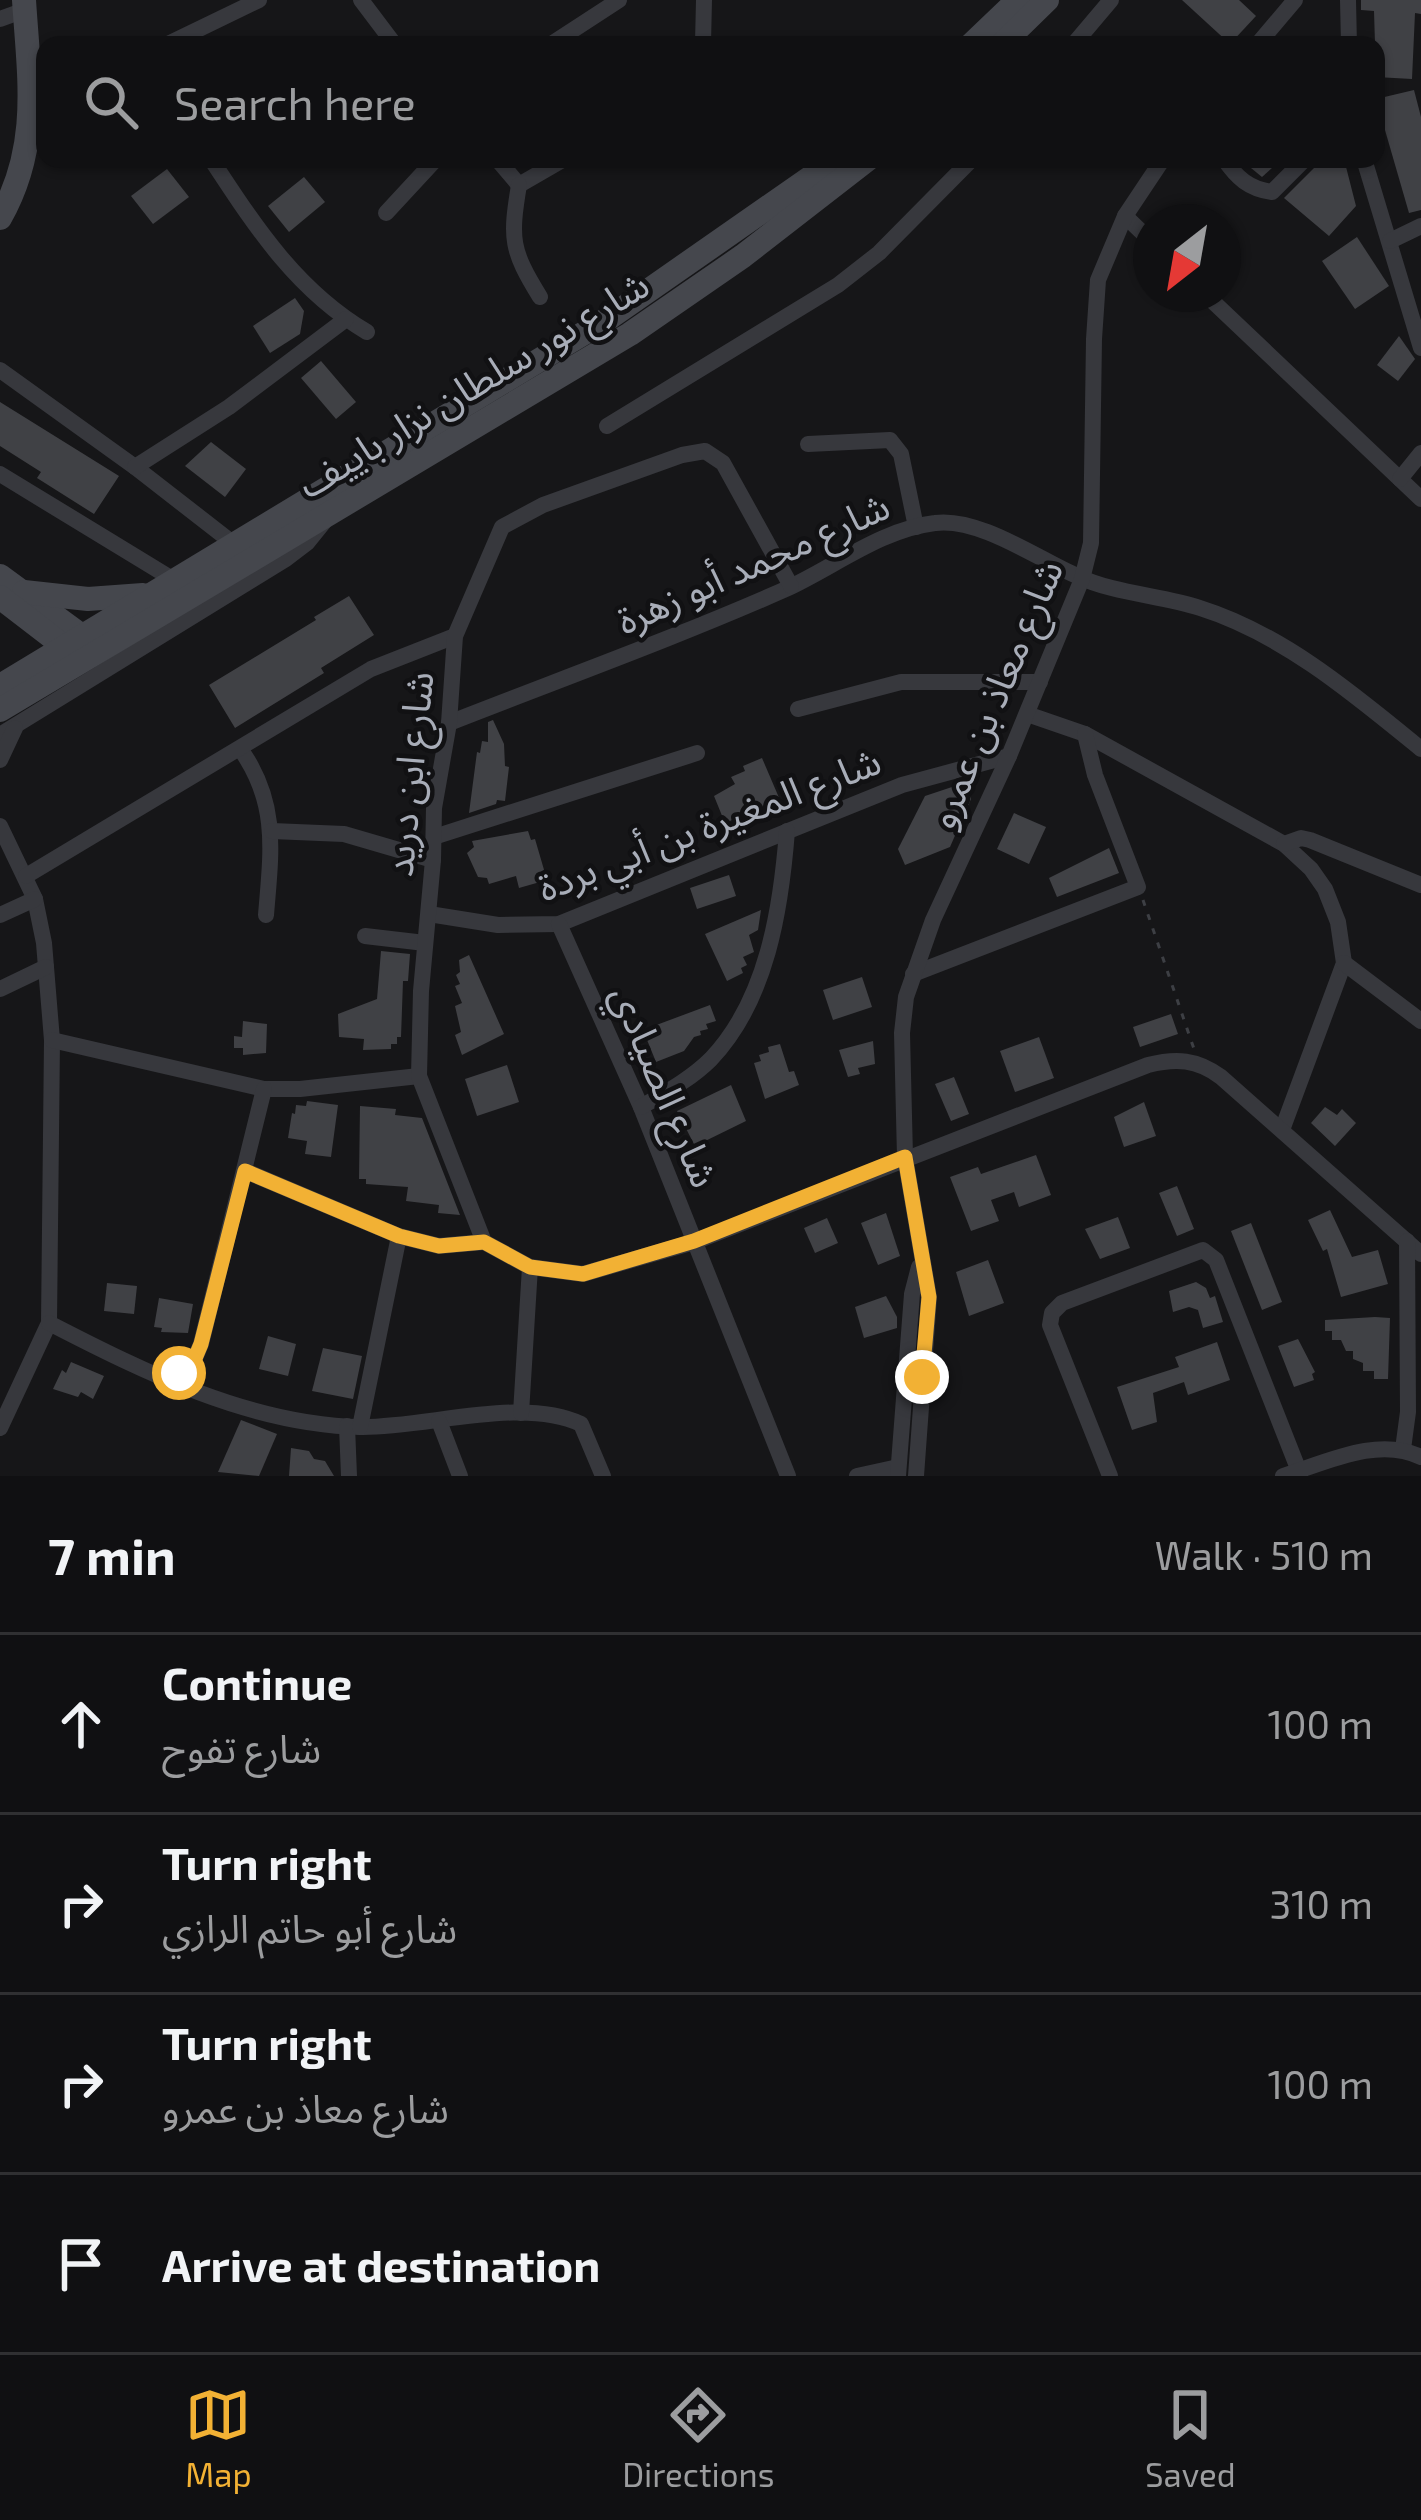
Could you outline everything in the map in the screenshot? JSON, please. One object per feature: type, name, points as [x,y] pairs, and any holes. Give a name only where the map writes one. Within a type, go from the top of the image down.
[{"type":"main road","points":[[980,36],[1018,0]]},
{"type":"main road","points":[[1010,36],[1047,0]]},
{"type":"main road","points":[[25,5],[36,47]]},
{"type":"main road","points":[[0,218],[36,110]]},
{"type":"main road","name":"شارع نور سلطان نزار باييف","points":[[83,648],[162,587],[609,318],[824,168]]},
{"type":"main road","name":"شارع نور سلطان نزار باييف","points":[[83,648],[332,512],[671,307],[856,168]]},
{"type":"main road","points":[[0,576],[15,601],[26,637],[10,680]]},
{"type":"main road","points":[[15,601],[88,598],[162,587]]},
{"type":"main road","points":[[15,601],[83,648]]},
{"type":"main road","points":[[10,680],[83,648]]},
{"type":"main road","points":[[8,717],[83,648]]},
{"type":"street","points":[[185,36],[260,0]]},
{"type":"street","points":[[361,0],[387,36]]},
{"type":"street","points":[[564,36],[619,0]]},
{"type":"street","points":[[703,36],[704,0]]},
{"type":"street","points":[[1080,36],[1112,0]]},
{"type":"street","points":[[1265,36],[1295,0]]},
{"type":"street","points":[[1348,0],[1349,36]]},
{"type":"street","points":[[0,20],[25,5]]},
{"type":"street","points":[[217,168],[294,275],[368,332]]},
{"type":"street","points":[[386,213],[428,168]]},
{"type":"street","points":[[505,168],[519,185],[511,235],[540,297]]},
{"type":"street","points":[[519,185],[554,168]]},
{"type":"street","points":[[607,426],[838,286],[879,253],[963,168]]},
{"type":"street","name":"شارع معاذ بن عمرو","points":[[916,1476],[929,1297],[905,1157],[902,1016],[913,974],[1082,579],[1091,543],[1096,300],[1107,252],[1157,168]]},
{"type":"street","points":[[1230,168],[1256,190],[1272,192],[1296,168]]},
{"type":"street","points":[[1367,168],[1421,348]]},
{"type":"street","points":[[1125,216],[1133,224]]},
{"type":"street","points":[[1390,242],[1421,226]]},
{"type":"street","points":[[1224,312],[1421,499]]},
{"type":"street","points":[[136,467],[229,407],[346,319]]},
{"type":"street","points":[[0,370],[234,544]]},
{"type":"street","points":[[808,444],[890,440],[901,454],[916,527]]},
{"type":"street","name":"شارع ابن دريد","points":[[484,1242],[419,1076],[437,783],[448,723],[455,636],[502,527],[543,505],[705,451],[722,463],[790,586]]},
{"type":"street","points":[[1400,479],[1421,453]]},
{"type":"street","points":[[0,474],[162,587]]},
{"type":"street","points":[[0,735],[8,717],[297,551],[332,512]]},
{"type":"street","name":"شارع محمد أبو زهرة","points":[[448,723],[673,637],[916,527],[940,522],[961,524],[1082,579],[1203,608],[1245,627],[1352,693],[1421,749]]},
{"type":"street","points":[[26,876],[370,669],[455,636]]},
{"type":"street","points":[[798,709],[901,682],[1040,682]]},
{"type":"street","points":[[1027,714],[1085,734],[1284,844],[1325,889],[1338,922],[1344,963],[1282,1130]]},
{"type":"street","points":[[0,760],[8,717]]},
{"type":"street","points":[[913,974],[1138,886],[1095,775],[1085,734]]},
{"type":"street","points":[[241,750],[259,776],[272,831],[266,915]]},
{"type":"street","points":[[434,837],[698,753]]},
{"type":"street","name":"شارع المغيرة بن أبي بردة","points":[[429,914],[498,925],[560,924],[902,785],[1009,756]]},
{"type":"street","points":[[272,831],[344,834],[434,860]]},
{"type":"street","points":[[641,1107],[709,1061],[742,1015],[773,932],[787,831]]},
{"type":"street","points":[[0,1429],[49,1323],[52,1040],[35,899],[2,837]]},
{"type":"street","points":[[1284,844],[1310,840],[1421,885]]},
{"type":"street","points":[[0,915],[35,899]]},
{"type":"street","name":"شارع الصيادي","points":[[560,924],[641,1107],[788,1476]]},
{"type":"street","points":[[365,936],[425,943]]},
{"type":"street","points":[[1344,963],[1421,1022]]},
{"type":"street","points":[[0,989],[46,967]]},
{"type":"street","points":[[52,1040],[264,1089],[300,1090],[419,1076]]},
{"type":"street","points":[[245,1171],[399,1236],[439,1246],[484,1242],[530,1267],[583,1274],[694,1241],[1148,1065],[1175,1060],[1199,1064],[1221,1077],[1414,1248],[1408,1412],[1412,1453],[1381,1447],[1291,1474],[1216,1260],[1210,1252],[1192,1252],[1062,1303],[1052,1313],[1050,1325],[1110,1476]]},
{"type":"street","points":[[171,1381],[193,1363],[201,1344],[264,1089]]},
{"type":"street","points":[[349,1476],[353,1426],[399,1236]]},
{"type":"street","name":"شارع معاذ بن عمرو","points":[[898,1471],[912,1294],[920,1260]]},
{"type":"street","points":[[521,1413],[530,1267]]},
{"type":"street","points":[[49,1323],[136,1369],[273,1414],[353,1426],[521,1413],[581,1424],[603,1476]]},
{"type":"street","points":[[439,1421],[460,1476]]},
{"type":"street","points":[[856,1476],[898,1471]]},
{"type":"path","points":[[1138,886],[1199,1064]]},
{"type":"building","points":[[1182,0],[1239,0],[1256,16],[1237,36],[1221,36]]},
{"type":"building","points":[[1361,0],[1421,0],[1421,14],[1415,13],[1412,79],[1385,78],[1385,36],[1375,36],[1374,11],[1361,10]]},
{"type":"building","points":[[1414,90],[1421,117],[1421,210],[1409,213],[1385,130],[1385,97]]},
{"type":"building","points":[[1251,168],[1272,168],[1262,177]]},
{"type":"building","points":[[1314,168],[1346,168],[1356,206],[1329,236],[1284,198]]},
{"type":"building","points":[[167,169],[189,197],[153,224],[131,196]]},
{"type":"building","points":[[304,177],[325,202],[289,232],[268,206]]},
{"type":"building","points":[[1357,237],[1389,286],[1355,309],[1322,261]]},
{"type":"building","points":[[295,298],[304,311],[300,334],[270,353],[253,326]]},
{"type":"building","points":[[1399,336],[1415,359],[1398,381],[1377,365]]},
{"type":"building","points":[[321,361],[356,402],[336,419],[301,378]]},
{"type":"building","points":[[0,402],[119,476],[94,514],[37,478],[41,472],[0,446]]},
{"type":"building","points":[[211,442],[246,469],[225,497],[185,466]]},
{"type":"building","points":[[349,596],[374,635],[321,668],[324,673],[235,728],[209,685]]},
{"type":"building","points":[[493,720],[509,767],[505,801],[469,813],[477,752],[482,741],[488,742],[488,722]]},
{"type":"building","points":[[762,758],[780,800],[725,823],[714,796],[735,784],[731,777],[745,771],[743,766]]},
{"type":"building","points":[[964,783],[971,799],[950,847],[905,865],[898,849],[925,796]]},
{"type":"building","points":[[1014,813],[1046,827],[1029,864],[997,849]]},
{"type":"building","points":[[528,831],[531,840],[535,839],[547,880],[519,888],[516,876],[489,884],[487,878],[478,877],[467,853],[474,847],[472,841]]},
{"type":"building","points":[[1109,848],[1119,873],[1057,897],[1049,878]]},
{"type":"building","points":[[729,875],[736,896],[697,909],[690,888]]},
{"type":"building","points":[[761,910],[758,930],[749,935],[754,952],[743,957],[747,965],[741,968],[743,973],[727,981],[705,934]]},
{"type":"building","points":[[381,951],[410,954],[408,981],[403,981],[401,1037],[391,1049],[363,1050],[364,1039],[339,1037],[338,1014],[377,999]]},
{"type":"building","points":[[469,955],[504,1034],[462,1055],[455,1035],[461,1032],[455,1006],[462,1003],[455,986],[460,984],[456,975],[459,960]]},
{"type":"building","points":[[862,977],[872,1007],[833,1020],[823,990]]},
{"type":"building","points":[[710,1005],[716,1021],[706,1024],[708,1029],[700,1031],[684,1051],[656,1062],[643,1030]]},
{"type":"building","points":[[1171,1014],[1178,1034],[1140,1047],[1133,1027]]},
{"type":"building","points":[[243,1021],[267,1024],[266,1053],[243,1055],[243,1048],[234,1048],[234,1036],[242,1037]]},
{"type":"building","points":[[1039,1037],[1054,1078],[1015,1092],[1000,1051]]},
{"type":"building","points":[[873,1041],[875,1064],[858,1068],[860,1074],[848,1077],[839,1050]]},
{"type":"building","points":[[780,1044],[789,1072],[794,1071],[799,1085],[765,1099],[754,1063],[769,1052],[768,1047]]},
{"type":"building","points":[[507,1065],[519,1102],[477,1116],[465,1079]]},
{"type":"building","points":[[954,1077],[969,1114],[951,1121],[935,1084]]},
{"type":"building","points":[[731,1085],[746,1121],[695,1146],[677,1111]]},
{"type":"building","points":[[307,1101],[338,1105],[331,1157],[305,1154],[307,1141],[288,1138],[296,1105],[306,1106]]},
{"type":"building","points":[[1144,1102],[1156,1136],[1124,1147],[1114,1117]]},
{"type":"building","points":[[360,1106],[396,1109],[395,1115],[422,1118],[460,1215],[438,1213],[439,1205],[406,1201],[408,1187],[366,1184],[366,1179],[359,1179]]},
{"type":"building","points":[[1325,1107],[1337,1115],[1342,1109],[1356,1123],[1335,1146],[1311,1123]]},
{"type":"building","points":[[1036,1155],[1051,1195],[1019,1207],[1014,1192],[991,1200],[999,1221],[971,1231],[950,1177],[978,1167],[981,1174]]},
{"type":"building","points":[[1177,1186],[1194,1229],[1177,1236],[1159,1193]]},
{"type":"building","points":[[1330,1210],[1352,1257],[1378,1250],[1388,1284],[1341,1297],[1327,1249],[1323,1251],[1308,1220]]},
{"type":"building","points":[[886,1213],[900,1256],[878,1265],[861,1223]]},
{"type":"building","points":[[1118,1217],[1130,1248],[1100,1259],[1085,1229]]},
{"type":"building","points":[[827,1218],[838,1243],[815,1253],[804,1228]]},
{"type":"building","points":[[1251,1223],[1282,1302],[1262,1310],[1231,1231]]},
{"type":"building","points":[[988,1260],[1004,1303],[969,1316],[956,1272]]},
{"type":"building","points":[[1196,1282],[1210,1298],[1215,1296],[1223,1322],[1203,1328],[1198,1310],[1189,1307],[1173,1312],[1169,1291]]},
{"type":"building","points":[[107,1283],[137,1286],[134,1314],[104,1311]]},
{"type":"building","points":[[886,1296],[897,1328],[864,1338],[855,1307]]},
{"type":"building","points":[[159,1298],[193,1304],[188,1333],[161,1332],[162,1328],[154,1327]]},
{"type":"building","points":[[1390,1318],[1388,1379],[1374,1379],[1374,1371],[1363,1371],[1353,1351],[1346,1351],[1341,1340],[1332,1340],[1332,1331],[1325,1331],[1325,1320]]},
{"type":"building","points":[[268,1336],[296,1344],[288,1376],[259,1369]]},
{"type":"building","points":[[1298,1339],[1315,1372],[1314,1380],[1294,1387],[1278,1346]]},
{"type":"building","points":[[1217,1342],[1230,1380],[1188,1395],[1184,1382],[1153,1393],[1157,1422],[1132,1430],[1117,1387],[1179,1367],[1175,1357]]},
{"type":"building","points":[[323,1348],[362,1356],[353,1399],[312,1391]]},
{"type":"building","points":[[71,1362],[104,1376],[93,1399],[81,1392],[78,1397],[53,1389]]},
{"type":"building","points":[[241,1420],[277,1434],[259,1476],[218,1472]]},
{"type":"building","points":[[291,1448],[309,1451],[314,1459],[325,1461],[334,1476],[289,1476]]},
{"type":"route","points":[[179,1373],[193,1363],[201,1344],[245,1171],[399,1236],[439,1246],[484,1242],[530,1267],[583,1274],[694,1241],[905,1157],[929,1297],[922,1377]]}]
